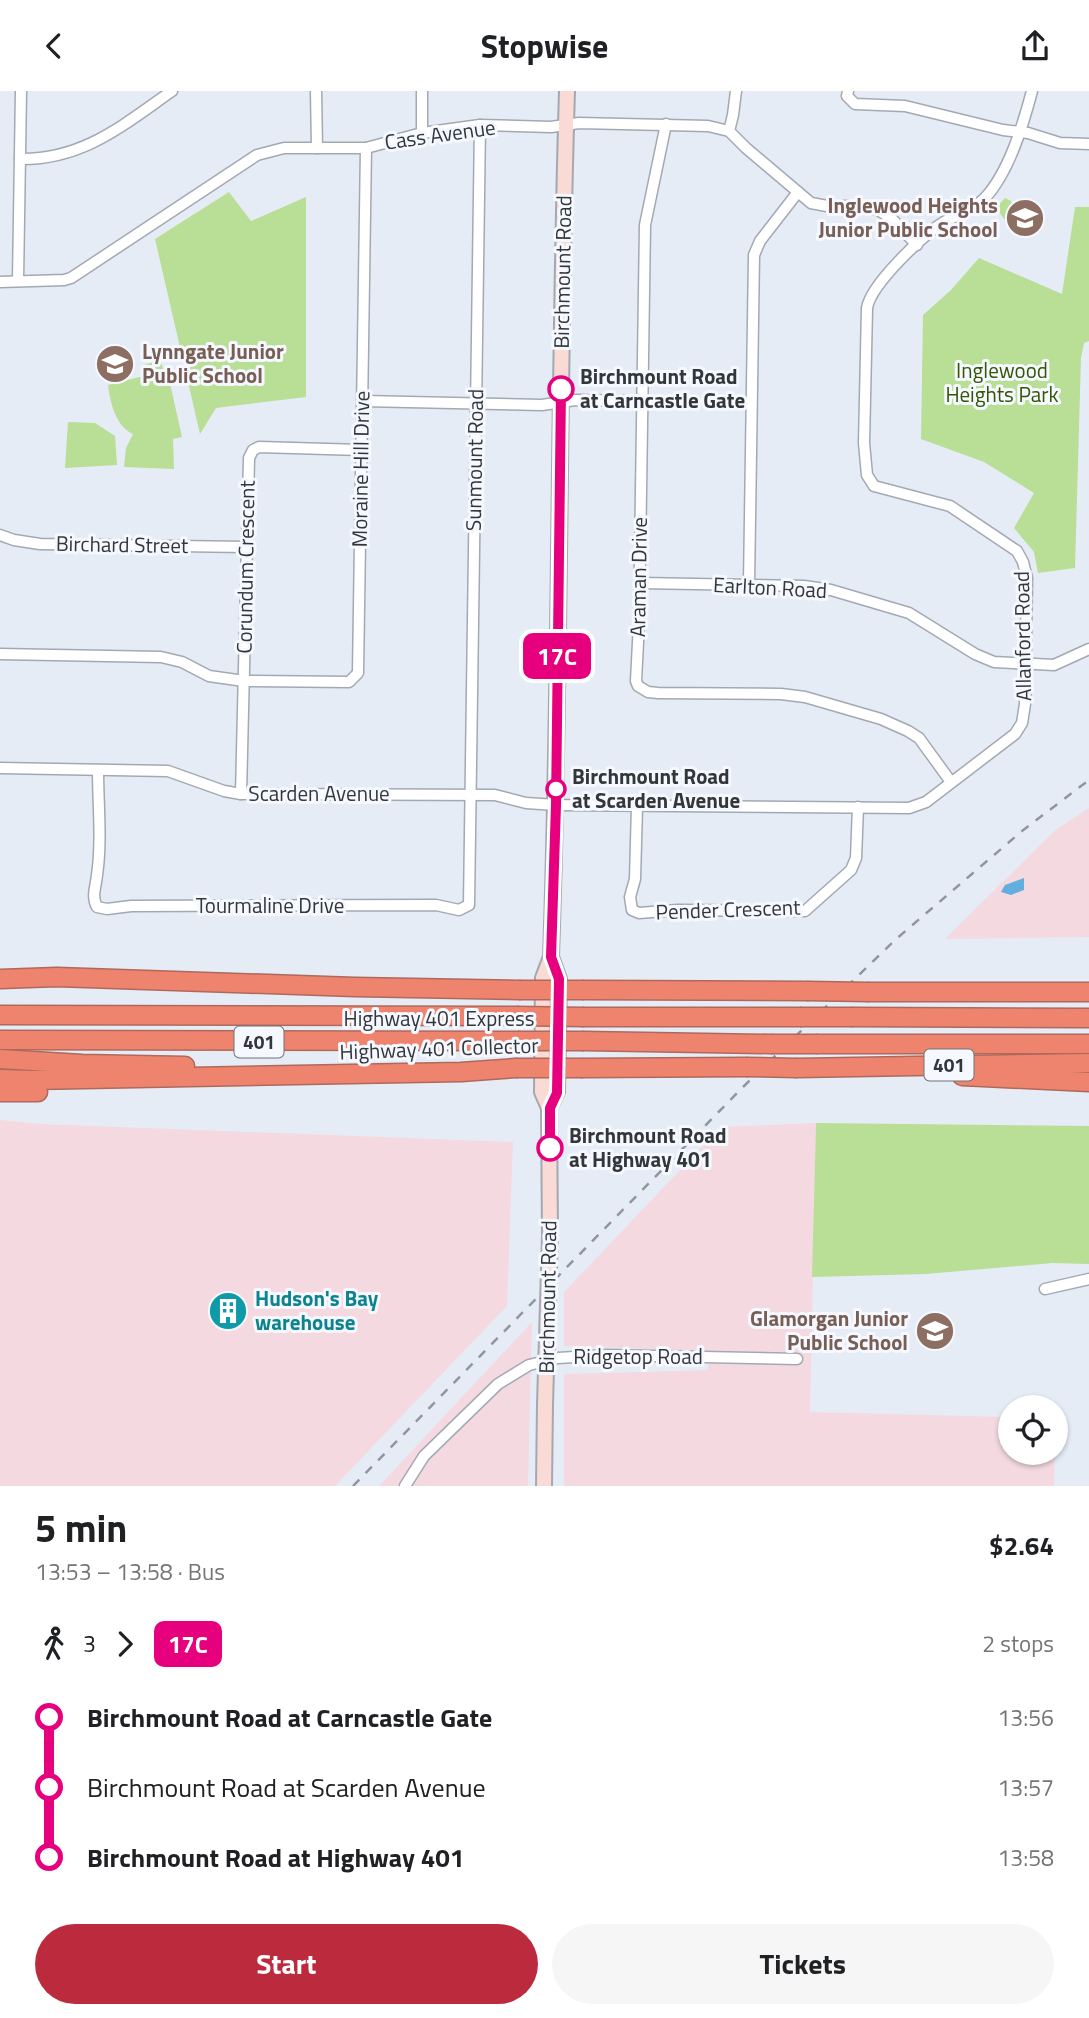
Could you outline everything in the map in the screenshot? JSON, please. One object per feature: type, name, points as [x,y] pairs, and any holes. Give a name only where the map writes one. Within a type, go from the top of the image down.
[{"type":"highway","points":[[0,979],[57,977],[355,987],[584,990],[1089,992]]},
{"type":"highway","points":[[967,993],[991,986],[1089,981]]},
{"type":"highway","name":"Highway 401 Express","points":[[0,1015],[1089,1018]]},
{"type":"highway","name":"Highway 401 Express","points":[[0,1041],[1089,1044]]},
{"type":"highway","points":[[0,1059],[82,1064],[460,1072]]},
{"type":"highway","name":"Highway 401 Collector","points":[[0,1079],[460,1072],[516,1068],[803,1068],[1089,1063]]},
{"type":"highway","points":[[803,1068],[1089,1082]]},
{"type":"highway","points":[[0,1092],[162,1090],[460,1072]]},
{"type":"main road","name":"Birchmount Road","points":[[544,1486],[550,1108],[542,1092],[543,978],[551,957],[556,805],[567,91]]},
{"type":"street","points":[[18,281],[21,91]]},
{"type":"street","points":[[20,159],[47,159],[95,142],[172,91]]},
{"type":"street","points":[[316,91],[317,148]]},
{"type":"street","points":[[422,91],[422,134]]},
{"type":"street","points":[[736,91],[729,131],[798,192],[811,203],[827,207],[862,206],[878,210],[891,218],[917,245]]},
{"type":"street","points":[[848,91],[847,96],[855,104],[905,106],[1028,133],[1060,143],[1089,143]]},
{"type":"street","name":"Allanford Road","points":[[556,805],[914,807],[926,802],[1019,730],[1024,715],[1026,664],[1027,578],[1023,562],[1017,551],[950,506],[874,486],[867,475],[864,424],[866,319],[868,300],[888,272],[942,223],[978,205],[992,190],[1004,169],[1032,91]]},
{"type":"street","name":"Cass Avenue","points":[[0,282],[71,278],[257,156],[285,148],[366,148],[422,134],[480,125],[551,127],[565,124],[666,124],[708,126],[729,131]]},
{"type":"street","name":"Araman Drive","points":[[666,124],[645,225],[636,681],[642,690],[658,693],[805,697],[881,719],[919,738],[951,782]]},
{"type":"street","name":"Sunmount Road","points":[[470,795],[480,125]]},
{"type":"street","name":"Moraine Hill Drive","points":[[0,655],[161,656],[182,662],[209,676],[244,681],[349,683],[358,673],[366,148]]},
{"type":"street","points":[[749,584],[754,255],[760,241],[798,192]]},
{"type":"street","points":[[363,401],[546,405],[575,400],[642,401]]},
{"type":"street","name":"Corundum Crescent","points":[[241,794],[249,458],[253,450],[259,447],[361,450]]},
{"type":"street","name":"Birchard Street","points":[[0,535],[40,544],[246,547]]},
{"type":"street","name":"Earlton Road","points":[[640,583],[823,588],[909,613],[994,662],[1054,665],[1089,649]]},
{"type":"street","name":"Scarden Avenue","points":[[0,768],[168,771],[224,791],[241,794],[495,795],[526,803],[556,805]]},
{"type":"street","name":"Tourmaline Drive","points":[[98,769],[98,872],[94,898],[97,907],[107,909],[131,906],[436,905],[464,909],[470,901],[470,795]]},
{"type":"street","name":"Pender Crescent","points":[[637,806],[635,879],[630,905],[632,910],[639,913],[678,910],[805,911],[854,865],[858,807]]},
{"type":"street","points":[[1045,1290],[1089,1279]]},
{"type":"street","name":"Ridgetop Road","points":[[405,1486],[425,1456],[498,1384],[516,1371],[544,1361],[573,1356],[607,1355],[797,1359]]},
{"type":"shaded area","points":[[1089,808],[1089,937],[945,939],[1054,831]]},
{"type":"shaded area","points":[[0,1120],[41,1124],[513,1142],[507,1306],[335,1486],[0,1486]]},
{"type":"shaded area","points":[[816,1123],[810,1412],[998,1417],[998,1465],[1055,1465],[1054,1486],[564,1486],[564,1374],[708,1370],[709,1351],[564,1346],[564,1292],[721,1127]]},
{"type":"shaded area","points":[[532,1322],[528,1486],[379,1486]]},
{"type":"green space","points":[[229,192],[251,221],[306,197],[306,397],[216,408],[200,434],[155,239]]},
{"type":"green space","points":[[1005,198],[1011,201],[1015,214],[1005,220],[996,208]]},
{"type":"green space","name":"Inglewood Heights Park","points":[[1075,207],[1089,207],[1089,341],[1084,343],[1081,358],[1075,568],[1038,573],[1034,552],[1014,528],[1034,493],[984,462],[921,439],[923,315],[951,290],[979,258],[1062,294]]},
{"type":"green space","points":[[160,360],[164,371],[167,370],[182,437],[173,439],[174,469],[124,467],[126,448],[133,434],[118,420],[108,385],[143,376],[141,366]]},
{"type":"green space","points":[[68,422],[95,423],[115,436],[117,465],[65,468]]},
{"type":"green space","points":[[816,1123],[1089,1126],[1089,1264],[1052,1263],[926,1274],[812,1277]]},
{"type":"water","points":[[1024,878],[1024,890],[1011,895],[1001,892],[1005,885]]},
{"type":"railway","points":[[353,1486],[742,1088],[895,940],[1022,831],[1089,780]]},
{"type":"bus line","name":"17C","points":[[550,1148],[550,1108],[557,1093],[559,979],[551,957],[556,805],[561,389]]},
{"type":"place","name":"Inglewood Heights Junior Public School","points":[[1025,218]]},
{"type":"place","name":"Lynngate Junior Public School","points":[[115,364]]},
{"type":"place","name":"Birchmount Road at Carncastle Gate","points":[[561,389]]},
{"type":"place","name":"Birchmount Road at Scarden Avenue","points":[[556,789]]},
{"type":"place","name":"Birchmount Road at Highway 401","points":[[550,1148]]},
{"type":"place","name":"Hudson's Bay warehouse","points":[[228,1311]]},
{"type":"place","name":"Glamorgan Junior Public School","points":[[935,1331]]}]
